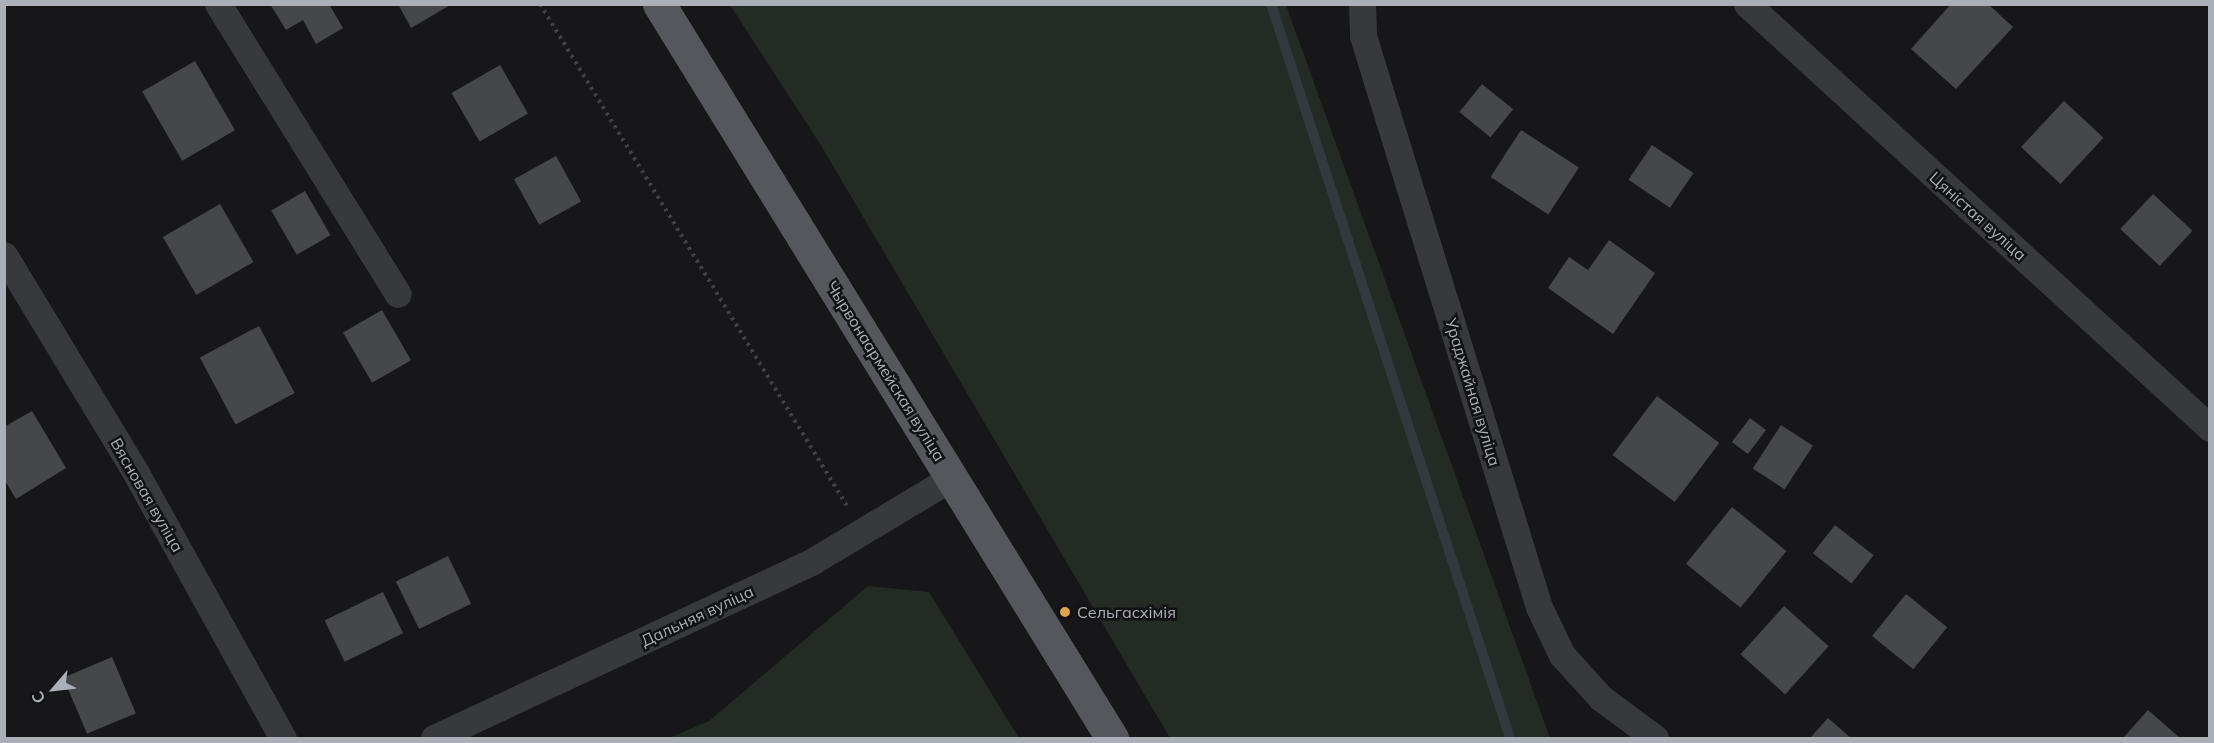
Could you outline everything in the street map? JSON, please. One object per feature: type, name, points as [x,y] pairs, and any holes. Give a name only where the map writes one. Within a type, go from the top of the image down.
[{"type":"main road","name":"Чырвонаармейская вуліца","points":[[659,4],[1112,738]]},
{"type":"street","points":[[218,4],[398,294]]},
{"type":"street","name":"Ураджайная вуліца","points":[[1362,4],[1366,48],[1539,607],[1562,655],[1601,698],[1655,738]]},
{"type":"street","name":"Цяністая вуліца","points":[[1747,4],[2210,428]]},
{"type":"street","name":"Вясновая вуліца","points":[[4,255],[137,475],[283,738]]},
{"type":"street","name":"Дальняя вуліца","points":[[434,738],[813,561],[861,530],[951,478]]},
{"type":"path","points":[[540,4],[861,530]]},
{"type":"shaded area","points":[[730,5],[1286,5],[1550,738],[1170,738],[822,147]]},
{"type":"shaded area","points":[[868,586],[929,592],[1019,738],[669,738],[709,721]]},
{"type":"building","points":[[270,4],[329,4],[343,28],[316,44],[303,20],[286,30]]},
{"type":"building","points":[[398,4],[452,4],[411,28]]},
{"type":"building","points":[[1951,4],[1988,4],[2013,27],[1956,89],[1911,49]]},
{"type":"building","points":[[195,61],[235,130],[182,161],[142,92]]},
{"type":"building","points":[[500,65],[528,113],[480,141],[452,93]]},
{"type":"building","points":[[1482,84],[1513,109],[1490,137],[1459,112]]},
{"type":"building","points":[[2064,101],[2103,138],[2061,184],[2021,147]]},
{"type":"building","points":[[1521,130],[1579,168],[1548,215],[1491,177]]},
{"type":"building","points":[[1652,145],[1693,173],[1670,208],[1629,180]]},
{"type":"building","points":[[556,156],[581,201],[539,225],[514,179]]},
{"type":"building","points":[[305,191],[330,235],[297,255],[271,211]]},
{"type":"building","points":[[2153,194],[2192,231],[2160,266],[2120,229]]},
{"type":"building","points":[[220,204],[254,262],[196,295],[163,237]]},
{"type":"building","points":[[1609,240],[1655,273],[1613,334],[1548,288],[1569,257],[1588,270]]},
{"type":"building","points":[[382,310],[411,360],[372,383],[343,332]]},
{"type":"building","points":[[259,326],[295,393],[236,425],[200,357]]},
{"type":"building","points":[[1657,396],[1719,443],[1675,502],[1612,455]]},
{"type":"building","points":[[32,411],[66,468],[16,499],[4,479],[4,427]]},
{"type":"building","points":[[1750,418],[1766,430],[1748,454],[1732,442]]},
{"type":"building","points":[[1781,425],[1813,446],[1785,489],[1753,469]]},
{"type":"building","points":[[1732,507],[1786,551],[1740,608],[1686,564]]},
{"type":"building","points":[[1835,525],[1874,555],[1851,584],[1813,553]]},
{"type":"building","points":[[448,556],[471,604],[419,629],[396,581]]},
{"type":"building","points":[[383,592],[403,633],[345,662],[325,620]]},
{"type":"building","points":[[1906,594],[1947,627],[1913,669],[1872,636]]},
{"type":"building","points":[[1784,606],[1829,646],[1785,694],[1741,654]]},
{"type":"building","points":[[112,657],[136,713],[87,734],[63,678]]},
{"type":"building","points":[[2148,710],[2180,738],[2123,738]]},
{"type":"building","points":[[1828,718],[1851,738],[1810,738]]},
{"type":"waterway","points":[[1271,4],[1510,738]]},
{"type":"place","name":"Сельгасхімія","points":[[1065,612]]}]
